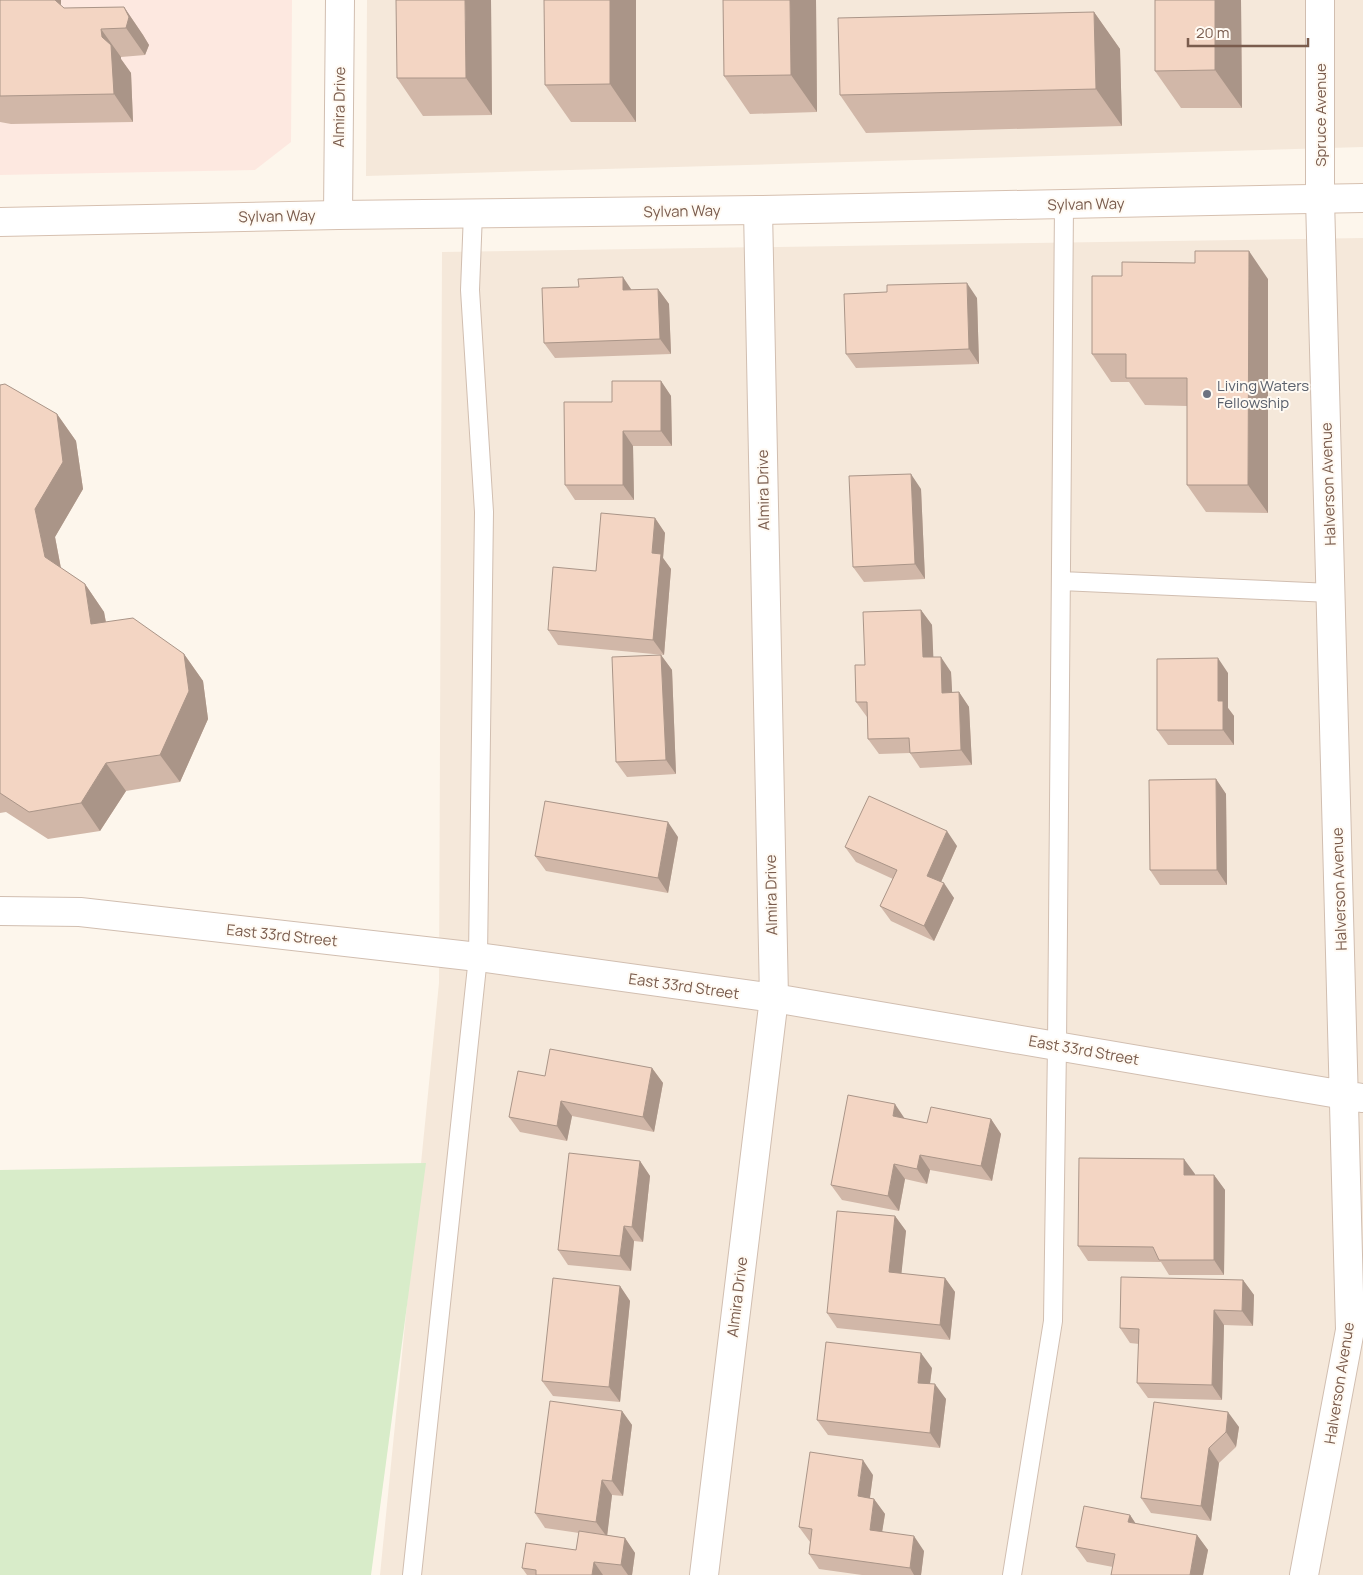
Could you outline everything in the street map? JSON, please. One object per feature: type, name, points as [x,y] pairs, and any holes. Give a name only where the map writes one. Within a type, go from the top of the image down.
[{"type":"street","name":"Almira Drive","points":[[338,215],[340,0]]},
{"type":"street","name":"Spruce Avenue","points":[[1320,0],[1320,199]]},
{"type":"street","name":"Sylvan Way","points":[[0,222],[338,215],[1064,205],[1363,198]]},
{"type":"street","name":"Halverson Avenue","points":[[1304,1575],[1350,1330],[1354,1097],[1331,593],[1320,199]]},
{"type":"street","name":"Almira Drive","points":[[704,1575],[774,998],[758,210]]},
{"type":"street","name":"East 33rd Street","points":[[0,911],[80,912],[478,957],[774,998],[1354,1097]]},
{"type":"lane","points":[[1012,1575],[1053,1321],[1064,205]]},
{"type":"lane","points":[[412,1575],[478,957],[484,512],[470,290],[473,213]]},
{"type":"lane","points":[[1061,581],[1331,593]]},
{"type":"shaded area","points":[[0,0],[292,0],[291,142],[255,170],[0,175]]},
{"type":"shaded area","points":[[367,0],[1363,0],[1363,147],[366,176]]},
{"type":"shaded area","points":[[1363,238],[1363,1575],[380,1575],[439,983],[442,252]]},
{"type":"green space","points":[[426,1163],[371,1575],[0,1575],[0,1170]]},
{"type":"building","points":[[0,0],[55,0],[64,8],[124,7],[129,17],[126,28],[101,29],[102,37],[111,45],[114,94],[0,96]]},
{"type":"building","points":[[396,0],[465,0],[466,78],[397,78]]},
{"type":"building","points":[[544,0],[610,0],[610,84],[545,85]]},
{"type":"building","points":[[723,0],[790,0],[791,75],[724,76]]},
{"type":"building","points":[[1155,0],[1215,0],[1215,70],[1155,71]]},
{"type":"building","points":[[1094,12],[1096,89],[840,95],[838,18]]},
{"type":"building","name":"Living Waters Fellowship","points":[[1195,251],[1249,251],[1248,485],[1187,485],[1187,378],[1126,378],[1126,354],[1092,354],[1092,276],[1122,276],[1122,262],[1195,263]]},
{"type":"building","points":[[623,277],[623,290],[658,289],[660,339],[544,343],[542,288],[579,287],[578,279]]},
{"type":"building","points":[[967,283],[969,349],[846,354],[844,294],[887,292],[887,285]]},
{"type":"building","points":[[612,381],[661,381],[661,431],[623,431],[623,485],[565,485],[564,402],[612,402]]},
{"type":"building","points":[[5,384],[57,414],[63,462],[35,509],[45,557],[85,584],[91,624],[133,618],[184,654],[189,691],[160,755],[106,763],[81,803],[29,812],[0,793],[0,385]]},
{"type":"building","points":[[911,474],[915,564],[853,567],[849,476]]},
{"type":"building","points":[[601,513],[655,518],[652,553],[661,554],[653,640],[548,630],[553,567],[596,571]]},
{"type":"building","points":[[921,610],[923,657],[941,657],[942,693],[959,692],[961,750],[910,753],[909,738],[868,739],[867,702],[856,702],[855,665],[865,665],[863,612]]},
{"type":"building","points":[[661,655],[666,760],[616,762],[612,657]]},
{"type":"building","points":[[1218,658],[1218,701],[1223,701],[1223,730],[1157,730],[1157,659]]},
{"type":"building","points":[[1216,779],[1217,870],[1150,870],[1149,780]]},
{"type":"building","points":[[869,796],[947,831],[927,876],[944,883],[924,926],[880,906],[897,870],[845,847]]},
{"type":"building","points":[[545,801],[668,822],[658,878],[535,856]]},
{"type":"building","points":[[550,1049],[652,1068],[643,1117],[561,1101],[557,1126],[509,1117],[518,1071],[545,1076]]},
{"type":"building","points":[[848,1095],[895,1104],[893,1116],[927,1123],[931,1107],[991,1119],[981,1166],[920,1155],[917,1169],[894,1164],[888,1196],[831,1185]]},
{"type":"building","points":[[569,1153],[640,1161],[632,1227],[624,1226],[620,1256],[558,1250]]},
{"type":"building","points":[[1079,1158],[1184,1159],[1184,1175],[1214,1175],[1214,1260],[1159,1260],[1153,1247],[1078,1246]]},
{"type":"building","points":[[837,1211],[895,1216],[889,1272],[945,1278],[940,1325],[827,1313]]},
{"type":"building","points":[[1121,1277],[1243,1280],[1242,1311],[1214,1310],[1212,1385],[1137,1383],[1139,1329],[1120,1328]]},
{"type":"building","points":[[553,1278],[620,1286],[609,1387],[542,1381]]},
{"type":"building","points":[[826,1342],[921,1353],[918,1383],[935,1384],[930,1433],[817,1420]]},
{"type":"building","points":[[550,1401],[622,1411],[612,1481],[602,1480],[596,1522],[535,1513]]},
{"type":"building","points":[[1154,1402],[1228,1412],[1226,1432],[1209,1448],[1201,1506],[1141,1498]]},
{"type":"building","points":[[810,1452],[863,1460],[858,1496],[874,1499],[870,1530],[914,1536],[910,1568],[809,1554],[812,1529],[799,1527]]},
{"type":"building","points":[[1084,1506],[1130,1515],[1128,1522],[1197,1535],[1190,1575],[1111,1575],[1115,1554],[1076,1547]]},
{"type":"building","points":[[579,1531],[625,1538],[621,1565],[594,1562],[592,1575],[536,1575],[536,1570],[522,1568],[526,1543],[576,1550]]},
{"type":"place","name":"Living Waters Fellowship","points":[[1207,394]]}]
